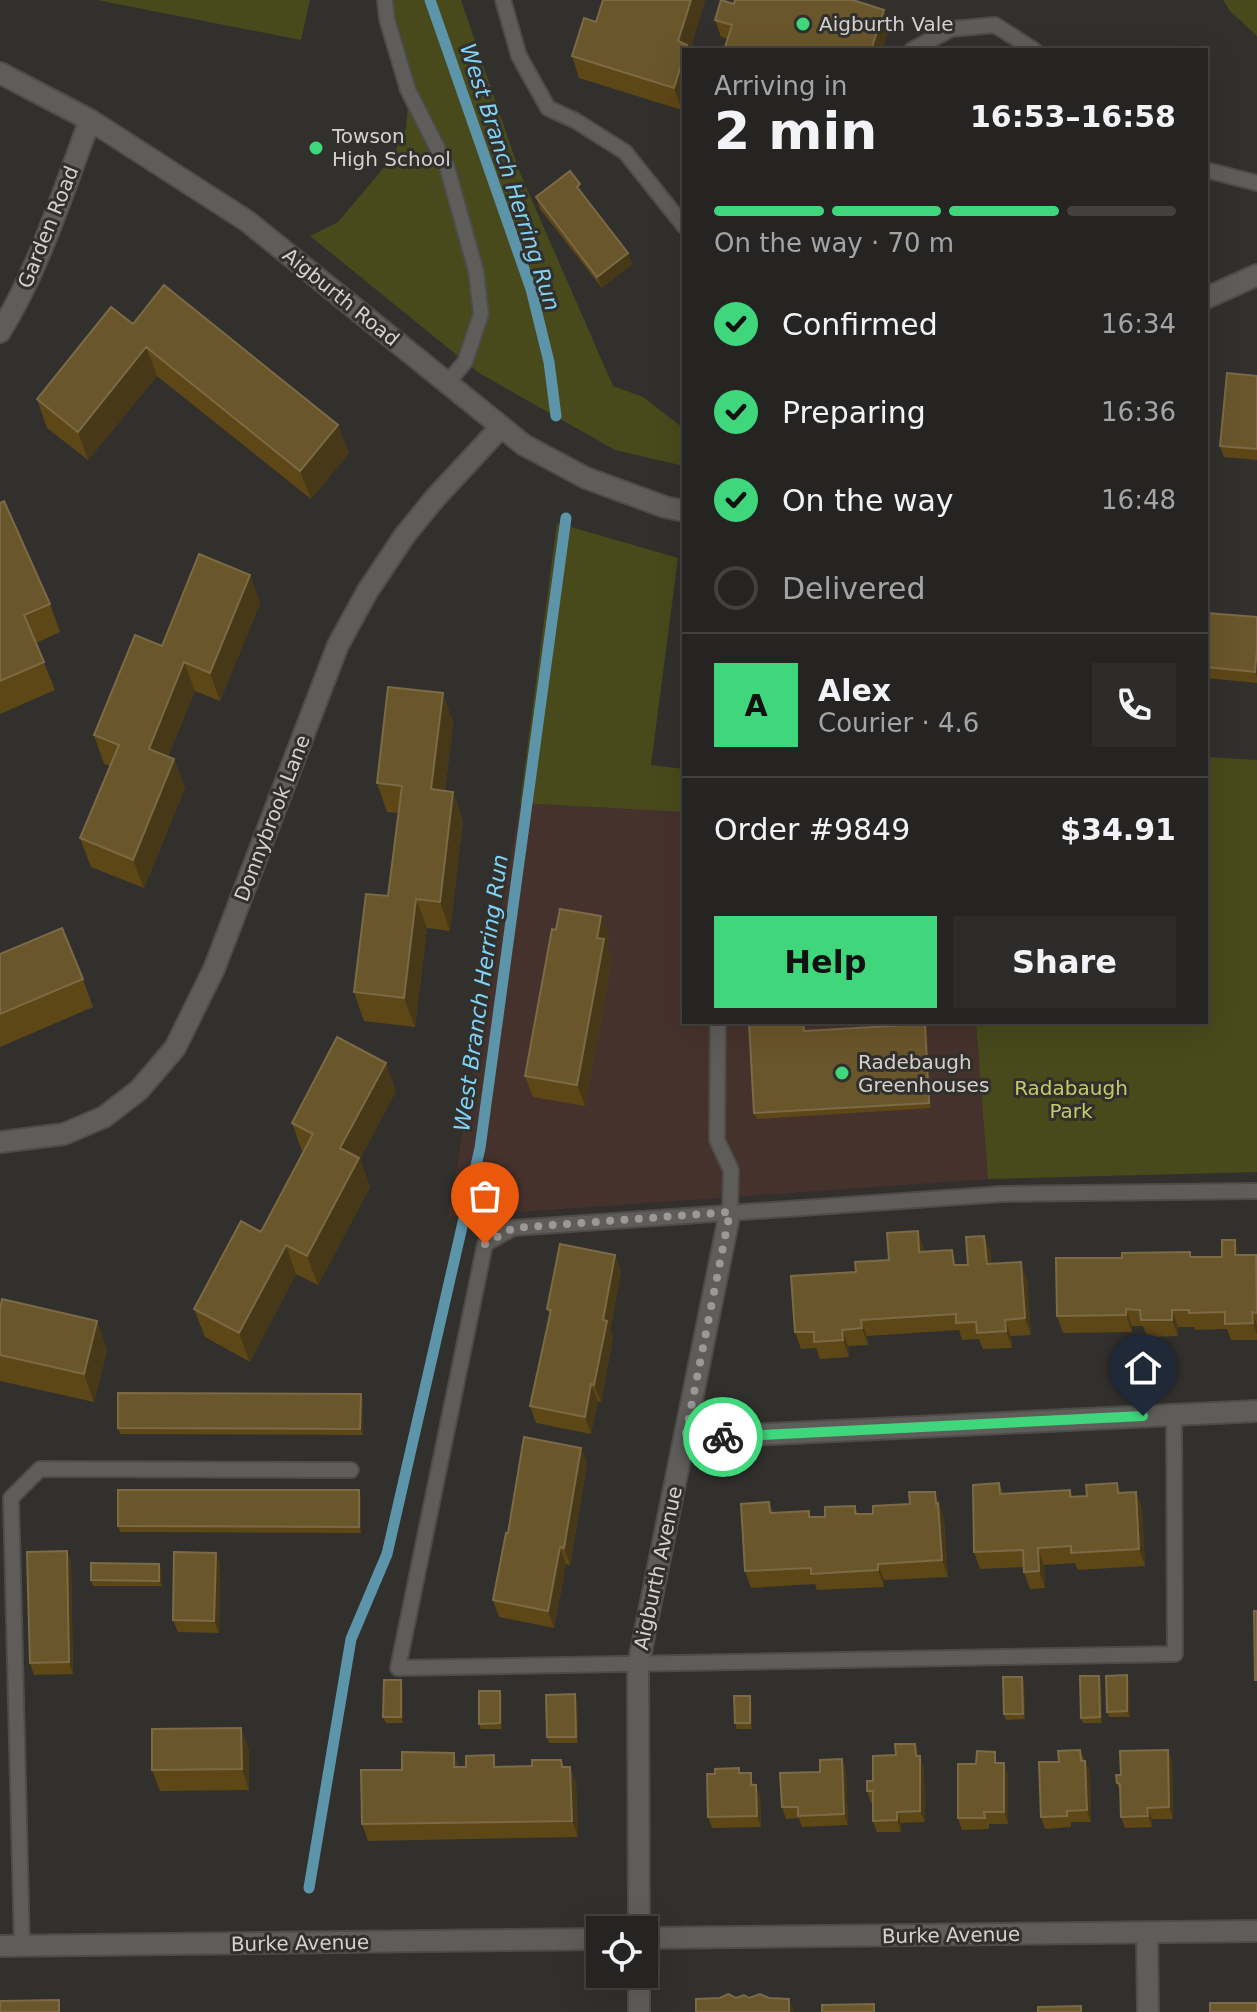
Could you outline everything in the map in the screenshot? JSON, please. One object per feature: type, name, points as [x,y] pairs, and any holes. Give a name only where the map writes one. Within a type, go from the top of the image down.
[{"type":"street","name":"Aigburth Road","points":[[0,73],[90,120],[247,221],[500,428],[550,461],[652,503],[682,510]]},
{"type":"street","name":"Garden Road","points":[[0,332],[35,262],[90,120]]},
{"type":"street","points":[[1208,297],[1257,275]]},
{"type":"street","name":"Donnybrook Lane","points":[[0,1142],[64,1134],[104,1117],[139,1090],[175,1048],[214,969],[338,645],[367,592],[405,535],[500,428]]},
{"type":"street","name":"Aigburth Avenue","points":[[639,1916],[638,1666],[730,1212]]},
{"type":"street","points":[[685,1438],[1257,1411]]},
{"type":"street","name":"Burke Avenue","points":[[658,1938],[1257,1931]]},
{"type":"street","points":[[1147,1933],[1148,2012]]},
{"type":"street","name":"Burke Avenue","points":[[0,1946],[586,1939]]},
{"type":"street","points":[[639,1988],[639,2012]]},
{"type":"lane","points":[[385,0],[387,19],[408,90],[447,167],[476,271],[481,314],[465,362],[447,383]]},
{"type":"lane","points":[[503,0],[519,56],[548,108],[576,121],[625,152],[682,223]]},
{"type":"lane","points":[[916,48],[951,29],[995,25],[1031,48]]},
{"type":"lane","points":[[1208,171],[1257,183]]},
{"type":"lane","points":[[718,1024],[717,1140],[731,1170],[730,1212]]},
{"type":"lane","points":[[1174,1415],[1175,1654],[398,1668],[485,1244],[513,1228],[1002,1194],[1257,1191]]},
{"type":"lane","points":[[22,1946],[11,1498],[40,1469],[351,1470]]},
{"type":"shaded area","points":[[520,803],[682,812],[682,1024],[976,1024],[988,1179],[448,1217]]},
{"type":"green space","points":[[97,0],[310,0],[301,40]]},
{"type":"green space","points":[[391,0],[461,0],[520,173],[613,386],[643,397],[682,427],[682,466],[615,450],[479,373],[310,236],[338,222],[392,158],[406,128],[411,70]]},
{"type":"green space","points":[[1223,0],[1257,0],[1257,36],[1230,11]]},
{"type":"green space","points":[[557,523],[678,558],[651,765],[682,769],[682,812],[520,803]]},
{"type":"green space","name":"Radabaugh Park","points":[[1208,757],[1257,760],[1257,1172],[988,1179],[976,1024],[1208,1024]]},
{"type":"building","points":[[603,0],[691,0],[678,41],[687,45],[682,48],[682,62],[674,88],[572,56],[584,18],[596,22]]},
{"type":"building","name":"Aigburth Vale","points":[[721,0],[734,4],[735,0],[853,0],[884,10],[872,48],[725,48],[732,25],[715,20]]},
{"type":"building","points":[[570,171],[580,184],[577,187],[628,253],[597,277],[536,197]]},
{"type":"building","points":[[164,285],[338,425],[300,471],[146,347],[78,432],[37,399],[111,307],[133,324]]},
{"type":"building","points":[[1227,373],[1257,376],[1257,449],[1220,446]]},
{"type":"building","points":[[4,501],[50,604],[24,615],[44,662],[0,681],[0,503]]},
{"type":"building","points":[[199,554],[250,575],[210,673],[184,662],[149,749],[174,759],[133,860],[80,838],[119,745],[94,735],[135,635],[162,646]]},
{"type":"building","points":[[1208,613],[1257,617],[1255,672],[1208,667]]},
{"type":"building","points":[[388,687],[443,693],[431,789],[453,792],[440,902],[416,899],[404,998],[354,992],[366,894],[388,896],[402,786],[377,783]]},
{"type":"building","points":[[560,909],[601,916],[597,938],[604,939],[577,1085],[525,1076],[552,929],[556,930]]},
{"type":"building","points":[[62,928],[83,979],[0,1014],[0,954]]},
{"type":"building","name":"Radebaugh Greenhouses","points":[[749,1024],[803,1024],[804,1031],[925,1024],[929,1103],[754,1113]]},
{"type":"building","points":[[337,1037],[386,1063],[340,1148],[359,1158],[307,1256],[286,1245],[239,1333],[194,1309],[241,1221],[261,1232],[313,1134],[292,1123]]},
{"type":"building","points":[[918,1231],[919,1252],[952,1250],[954,1265],[968,1265],[966,1237],[984,1236],[987,1264],[1021,1262],[1025,1318],[1005,1320],[1006,1331],[977,1333],[976,1322],[956,1323],[956,1314],[861,1320],[862,1328],[842,1330],[843,1340],[814,1342],[814,1332],[795,1332],[791,1276],[856,1272],[855,1262],[889,1260],[887,1233]]},
{"type":"building","points":[[1222,1240],[1235,1240],[1235,1255],[1256,1255],[1257,1313],[1252,1312],[1253,1323],[1225,1324],[1225,1312],[1189,1313],[1189,1310],[1172,1310],[1172,1320],[1141,1320],[1140,1310],[1126,1309],[1126,1315],[1057,1316],[1056,1258],[1122,1258],[1122,1253],[1190,1252],[1190,1257],[1222,1257]]},
{"type":"building","points":[[560,1244],[615,1255],[603,1320],[607,1321],[585,1417],[530,1406],[551,1310],[547,1309]]},
{"type":"building","points":[[2,1299],[97,1321],[84,1374],[0,1355]]},
{"type":"building","points":[[118,1393],[361,1394],[360,1429],[118,1428]]},
{"type":"building","points":[[524,1437],[581,1448],[564,1548],[560,1547],[548,1611],[493,1600]]},
{"type":"building","points":[[999,1483],[1000,1494],[1070,1490],[1070,1497],[1087,1496],[1086,1485],[1117,1483],[1118,1493],[1136,1492],[1139,1549],[1071,1553],[1071,1546],[1038,1548],[1039,1571],[1024,1572],[1023,1550],[974,1552],[973,1485]]},
{"type":"building","points":[[118,1490],[359,1490],[359,1527],[118,1526]]},
{"type":"building","points":[[909,1492],[935,1492],[942,1560],[878,1564],[878,1570],[811,1574],[811,1568],[745,1571],[741,1504],[769,1502],[770,1513],[809,1511],[809,1517],[825,1517],[825,1507],[855,1506],[855,1514],[873,1514],[873,1506],[910,1504]]},
{"type":"building","points":[[67,1551],[69,1662],[30,1663],[27,1552]]},
{"type":"building","points":[[174,1552],[216,1553],[214,1621],[173,1620]]},
{"type":"building","points":[[91,1563],[159,1564],[159,1581],[91,1580]]},
{"type":"building","points":[[1254,1611],[1257,1611],[1257,1680],[1255,1680]]},
{"type":"building","points":[[1127,1675],[1127,1711],[1107,1712],[1106,1676]]},
{"type":"building","points":[[1080,1676],[1099,1676],[1100,1717],[1081,1718]]},
{"type":"building","points":[[1003,1677],[1022,1677],[1023,1714],[1004,1714]]},
{"type":"building","points":[[384,1680],[401,1680],[401,1717],[383,1717]]},
{"type":"building","points":[[479,1691],[500,1691],[500,1723],[479,1724]]},
{"type":"building","points":[[575,1694],[576,1737],[547,1737],[546,1695]]},
{"type":"building","points":[[734,1696],[750,1696],[750,1723],[735,1723]]},
{"type":"building","points":[[241,1728],[242,1769],[152,1770],[152,1729]]},
{"type":"building","points":[[895,1744],[915,1744],[916,1756],[920,1756],[920,1811],[897,1812],[897,1820],[873,1821],[873,1791],[867,1791],[867,1781],[873,1781],[873,1756],[896,1755]]},
{"type":"building","points":[[1080,1750],[1081,1761],[1085,1761],[1087,1810],[1067,1811],[1067,1816],[1041,1817],[1039,1762],[1059,1762],[1058,1751]]},
{"type":"building","points":[[1168,1750],[1169,1807],[1147,1808],[1148,1816],[1121,1817],[1120,1784],[1116,1775],[1121,1775],[1120,1751]]},
{"type":"building","points":[[977,1751],[995,1752],[995,1763],[1004,1763],[1004,1812],[984,1812],[985,1818],[958,1818],[958,1764],[976,1764]]},
{"type":"building","points":[[402,1752],[454,1753],[454,1767],[466,1767],[466,1756],[494,1755],[494,1767],[532,1766],[532,1760],[561,1760],[562,1767],[570,1767],[572,1821],[362,1824],[361,1770],[402,1770]]},
{"type":"building","points":[[842,1759],[844,1814],[798,1816],[798,1807],[782,1807],[780,1773],[820,1772],[820,1760]]},
{"type":"building","points":[[739,1768],[739,1773],[751,1773],[751,1785],[756,1785],[757,1816],[708,1817],[707,1774],[715,1774],[715,1769]]},
{"type":"building","points":[[728,1994],[736,1998],[760,1994],[769,1998],[789,1999],[789,2012],[696,2012],[696,1999],[720,1998]]},
{"type":"building","points":[[59,2000],[59,2012],[0,2012],[0,2001]]},
{"type":"building","points":[[1210,2003],[1257,2003],[1257,2012],[1210,2012]]},
{"type":"building","points":[[874,2004],[874,2012],[822,2012],[822,2005]]},
{"type":"building","points":[[1081,2006],[1081,2012],[1038,2012],[1038,2007]]},
{"type":"waterway","name":"West Branch Herring Run","points":[[430,0],[531,289],[549,362],[556,416]]},
{"type":"waterway","name":"West Branch Herring Run","points":[[309,1888],[351,1639],[387,1554],[480,1148],[566,518]]},
{"type":"way so far","points":[[485,1244],[513,1228],[730,1212],[685,1438],[723,1437]]},
{"type":"place","name":"Aigburth Vale","points":[[803,24]]},
{"type":"place","name":"Towson High School","points":[[316,148]]},
{"type":"place","name":"Radebaugh Greenhouses","points":[[842,1073]]},
{"type":"route","points":[[723,1437],[1143,1416]]}]
